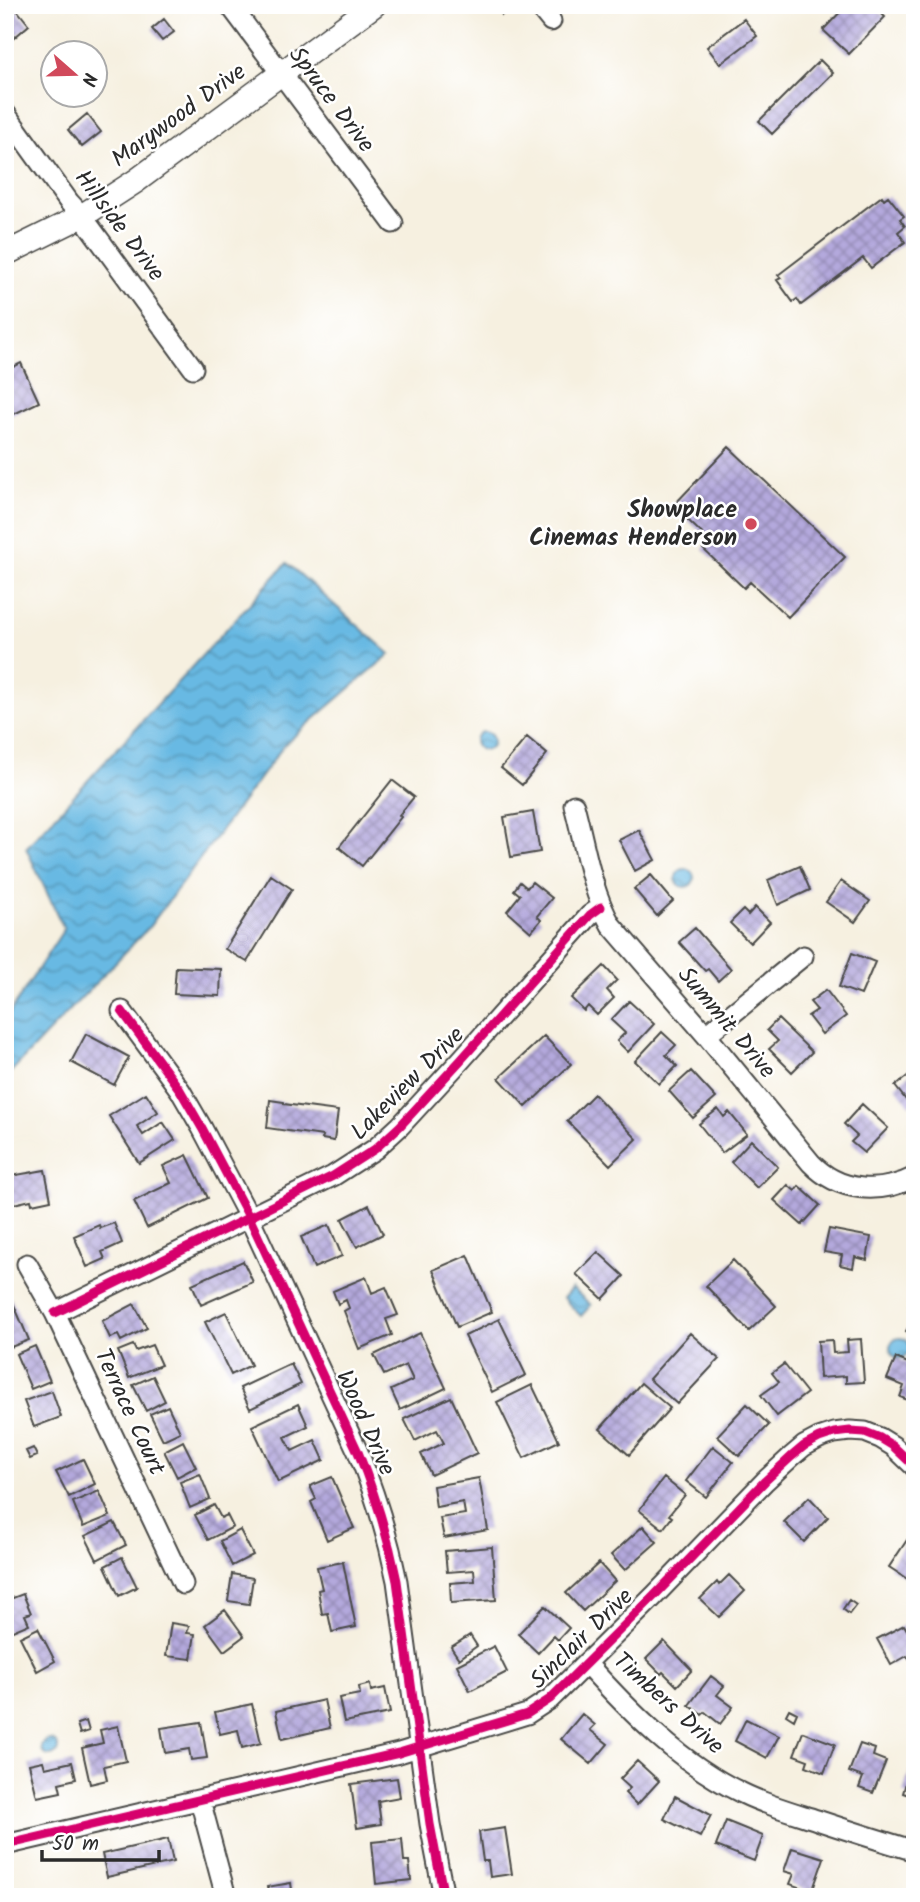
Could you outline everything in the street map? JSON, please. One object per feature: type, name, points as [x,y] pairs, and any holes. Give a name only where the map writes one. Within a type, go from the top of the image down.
[{"type":"street","name":"Spruce Drive","points":[[230,5],[393,223]]},
{"type":"street","name":"Marywood Drive","points":[[5,254],[82,216],[136,181],[374,5]]},
{"type":"street","name":"Hillside Drive","points":[[5,113],[194,368]]},
{"type":"street","name":"Summit Drive","points":[[574,805],[601,907],[619,935],[706,1035],[811,1163],[829,1178],[856,1188],[888,1187],[915,1177]]},
{"type":"street","name":"Lakeview Drive","points":[[55,1313],[333,1176],[375,1149],[444,1078],[590,915],[601,907]]},
{"type":"street","points":[[706,1035],[803,956]]},
{"type":"street","name":"Wood Drive","points":[[122,1011],[180,1090],[249,1217],[358,1452],[382,1514],[397,1581],[430,1824],[444,1897]]},
{"type":"street","name":"Terrace Court","points":[[27,1264],[55,1313],[183,1584]]},
{"type":"street","name":"Sinclair Drive","points":[[5,1845],[420,1747],[527,1714],[550,1699],[765,1481],[804,1446],[834,1433],[866,1432],[893,1446],[915,1467]]},
{"type":"street","name":"Timbers Drive","points":[[586,1663],[654,1731],[711,1776],[741,1793],[773,1806],[915,1851]]},
{"type":"street","points":[[200,1800],[226,1897]]},
{"type":"water","points":[[287,563],[390,654],[285,744],[149,927],[5,1078],[5,1020],[64,929],[26,848]]},
{"type":"water","points":[[484,732],[490,735],[493,741],[490,747],[484,750],[478,747],[475,741],[478,735]]},
{"type":"water","points":[[685,869],[691,872],[694,878],[691,884],[685,887],[679,884],[676,878],[679,872]]},
{"type":"water","points":[[572,1288],[591,1305],[581,1316],[563,1298]]},
{"type":"water","points":[[900,1338],[907,1341],[910,1348],[907,1355],[900,1358],[893,1355],[890,1348],[893,1341]]},
{"type":"water","points":[[47,1740],[53,1740],[58,1748],[56,1754],[47,1756],[42,1751],[42,1745]]},
{"type":"building","points":[[13,5],[29,25],[8,43],[5,39],[5,7]]},
{"type":"building","points":[[496,5],[515,5],[502,15]]},
{"type":"building","points":[[847,5],[873,5],[885,17],[849,54],[823,30]]},
{"type":"building","points":[[164,19],[174,32],[162,41],[152,29]]},
{"type":"building","points":[[744,19],[757,36],[720,64],[707,47]]},
{"type":"building","points":[[820,60],[833,73],[772,134],[759,121]]},
{"type":"building","points":[[87,114],[101,132],[82,147],[68,130]]},
{"type":"building","points":[[882,196],[884,199],[888,196],[904,216],[900,219],[905,226],[898,232],[905,242],[871,268],[863,258],[801,305],[797,299],[793,302],[777,280],[781,278],[778,275]]},
{"type":"building","points":[[21,363],[39,402],[10,416],[5,406],[5,371]]},
{"type":"building","name":"Showplace Cinemas Henderson","points":[[729,447],[845,557],[788,617],[750,582],[744,588],[703,549],[710,541],[673,506]]},
{"type":"building","points":[[527,737],[547,754],[522,785],[501,768]]},
{"type":"building","points":[[392,780],[414,797],[362,866],[339,847]]},
{"type":"building","points":[[533,812],[540,852],[511,857],[504,817]]},
{"type":"building","points":[[639,830],[655,860],[635,871],[619,840]]},
{"type":"building","points":[[800,866],[810,890],[778,905],[768,880]]},
{"type":"building","points":[[271,875],[292,889],[247,962],[225,949]]},
{"type":"building","points":[[651,875],[673,901],[657,916],[634,889]]},
{"type":"building","points":[[841,881],[870,901],[855,922],[826,902]]},
{"type":"building","points":[[520,882],[527,888],[532,882],[552,898],[537,916],[541,920],[531,932],[507,911],[520,895],[514,890]]},
{"type":"building","points":[[755,907],[770,922],[750,943],[730,923],[743,910],[748,915]]},
{"type":"building","points":[[695,928],[731,969],[718,981],[708,969],[705,971],[679,942]]},
{"type":"building","points":[[852,953],[875,962],[861,995],[839,987]]},
{"type":"building","points":[[604,966],[617,980],[607,990],[614,998],[597,1015],[588,1006],[584,1011],[571,998]]},
{"type":"building","points":[[176,967],[221,969],[220,996],[174,994]]},
{"type":"building","points":[[826,990],[846,1016],[822,1034],[808,1016],[817,1010],[810,1002]]},
{"type":"building","points":[[629,1001],[654,1024],[628,1052],[617,1041],[625,1033],[611,1020]]},
{"type":"building","points":[[778,1019],[812,1052],[792,1072],[769,1049],[778,1041],[767,1030]]},
{"type":"building","points":[[662,1032],[676,1045],[666,1055],[677,1066],[659,1084],[635,1061]]},
{"type":"building","points":[[86,1034],[129,1057],[114,1085],[71,1062]]},
{"type":"building","points":[[544,1036],[571,1064],[526,1107],[499,1078]]},
{"type":"building","points":[[915,1070],[915,1102],[910,1105],[895,1086]]},
{"type":"building","points":[[691,1071],[716,1098],[693,1118],[669,1091]]},
{"type":"building","points":[[146,1093],[158,1112],[137,1126],[143,1135],[163,1122],[175,1140],[139,1163],[109,1116]]},
{"type":"building","points":[[594,1094],[637,1139],[610,1165],[567,1121]]},
{"type":"building","points":[[270,1100],[338,1111],[334,1141],[322,1139],[323,1136],[267,1128]]},
{"type":"building","points":[[862,1104],[888,1128],[864,1153],[851,1142],[857,1136],[844,1124]]},
{"type":"building","points":[[718,1109],[724,1117],[729,1112],[747,1134],[722,1153],[699,1124]]},
{"type":"building","points":[[751,1140],[778,1167],[757,1188],[731,1162]]},
{"type":"building","points":[[187,1155],[208,1198],[147,1228],[134,1201],[171,1183],[163,1166]]},
{"type":"building","points":[[45,1170],[51,1200],[32,1204],[31,1200],[5,1206],[5,1177]]},
{"type":"building","points":[[788,1185],[795,1191],[799,1186],[820,1205],[802,1225],[774,1200]]},
{"type":"building","points":[[369,1205],[383,1234],[357,1247],[342,1219]]},
{"type":"building","points":[[114,1223],[122,1243],[102,1252],[105,1259],[87,1267],[74,1236],[99,1225],[100,1228]]},
{"type":"building","points":[[329,1225],[342,1256],[314,1268],[301,1237]]},
{"type":"building","points":[[829,1229],[871,1237],[867,1260],[855,1257],[853,1268],[840,1265],[842,1255],[824,1252]]},
{"type":"building","points":[[598,1252],[624,1276],[603,1299],[576,1274]]},
{"type":"building","points":[[468,1255],[492,1312],[457,1327],[433,1270]]},
{"type":"building","points":[[733,1260],[776,1306],[749,1331],[706,1286]]},
{"type":"building","points":[[243,1261],[253,1282],[201,1305],[192,1284]]},
{"type":"building","points":[[366,1277],[372,1293],[386,1287],[398,1315],[386,1319],[392,1335],[359,1349],[344,1311],[349,1308],[346,1300],[338,1304],[333,1291]]},
{"type":"building","points":[[11,1298],[29,1340],[11,1347],[5,1334],[5,1300]]},
{"type":"building","points":[[134,1304],[147,1328],[121,1341],[118,1335],[110,1338],[102,1321]]},
{"type":"building","points":[[226,1312],[251,1365],[231,1375],[205,1322]]},
{"type":"building","points":[[499,1319],[526,1375],[492,1392],[465,1336]]},
{"type":"building","points":[[911,1323],[915,1330],[911,1335],[906,1331]]},
{"type":"building","points":[[420,1333],[446,1388],[400,1410],[391,1390],[413,1380],[406,1365],[384,1375],[374,1355]]},
{"type":"building","points":[[690,1333],[719,1359],[677,1404],[649,1379]]},
{"type":"building","points":[[861,1339],[864,1382],[846,1383],[846,1376],[820,1378],[818,1341],[832,1340],[833,1353],[848,1352],[847,1340]]},
{"type":"building","points":[[133,1345],[136,1351],[152,1345],[161,1365],[129,1378],[118,1351]]},
{"type":"building","points":[[35,1346],[50,1381],[31,1389],[16,1354]]},
{"type":"building","points":[[896,1358],[915,1366],[915,1403],[900,1397],[904,1386],[887,1379]]},
{"type":"building","points":[[291,1364],[301,1384],[250,1409],[240,1388]]},
{"type":"building","points":[[784,1364],[807,1393],[777,1416],[761,1395],[779,1382],[772,1373]]},
{"type":"building","points":[[153,1376],[165,1401],[146,1411],[133,1385]]},
{"type":"building","points":[[641,1383],[670,1408],[629,1455],[600,1429]]},
{"type":"building","points":[[532,1385],[559,1441],[524,1458],[497,1402]]},
{"type":"building","points":[[52,1391],[61,1417],[34,1427],[24,1401]]},
{"type":"building","points":[[451,1397],[477,1453],[431,1475],[421,1454],[444,1443],[437,1430],[415,1441],[404,1419]]},
{"type":"building","points":[[298,1404],[308,1426],[285,1437],[292,1451],[315,1440],[324,1460],[278,1482],[252,1426]]},
{"type":"building","points":[[747,1404],[769,1425],[739,1456],[717,1436]]},
{"type":"building","points":[[168,1406],[180,1432],[163,1440],[150,1414]]},
{"type":"building","points":[[183,1441],[196,1467],[177,1477],[164,1451]]},
{"type":"building","points":[[713,1446],[733,1462],[706,1497],[686,1481]]},
{"type":"building","points":[[33,1448],[37,1456],[30,1459],[26,1451]]},
{"type":"building","points":[[83,1459],[95,1484],[69,1497],[56,1472]]},
{"type":"building","points":[[200,1474],[210,1499],[190,1508],[180,1482]]},
{"type":"building","points":[[332,1477],[354,1528],[327,1540],[311,1502],[316,1499],[310,1486]]},
{"type":"building","points":[[479,1478],[488,1530],[444,1538],[440,1518],[465,1514],[463,1502],[436,1507],[433,1486]]},
{"type":"building","points":[[664,1478],[685,1495],[669,1515],[672,1517],[663,1529],[639,1510]]},
{"type":"building","points":[[99,1491],[110,1516],[83,1527],[73,1502]]},
{"type":"building","points":[[809,1497],[828,1517],[804,1542],[784,1522]]},
{"type":"building","points":[[214,1505],[221,1518],[227,1515],[233,1527],[208,1540],[195,1515]]},
{"type":"building","points":[[114,1522],[126,1545],[97,1560],[85,1536]]},
{"type":"building","points":[[643,1526],[657,1542],[625,1570],[611,1555]]},
{"type":"building","points":[[240,1530],[253,1555],[232,1566],[220,1541]]},
{"type":"building","points":[[913,1531],[915,1532],[915,1584],[889,1567]]},
{"type":"building","points":[[492,1547],[496,1600],[451,1603],[450,1583],[475,1581],[474,1570],[447,1572],[445,1551]]},
{"type":"building","points":[[122,1557],[137,1587],[119,1596],[105,1566]]},
{"type":"building","points":[[343,1562],[356,1627],[332,1632],[328,1613],[322,1614],[318,1590],[322,1589],[317,1567]]},
{"type":"building","points":[[599,1563],[615,1581],[583,1611],[566,1593]]},
{"type":"building","points":[[232,1574],[253,1578],[249,1604],[228,1601]]},
{"type":"building","points":[[729,1575],[745,1591],[719,1617],[700,1599],[717,1582],[719,1585]]},
{"type":"building","points":[[23,1594],[31,1613],[25,1615],[29,1624],[8,1633],[5,1626],[5,1601]]},
{"type":"building","points":[[849,1600],[856,1605],[849,1614],[843,1609]]},
{"type":"building","points":[[545,1606],[569,1628],[558,1640],[554,1636],[538,1653],[518,1634]]},
{"type":"building","points":[[225,1610],[244,1636],[224,1651],[205,1625]]},
{"type":"building","points":[[171,1623],[189,1626],[187,1633],[195,1634],[191,1659],[166,1656]]},
{"type":"building","points":[[904,1625],[915,1643],[915,1663],[912,1664],[907,1656],[891,1665],[877,1639]]},
{"type":"building","points":[[38,1628],[55,1661],[37,1671],[20,1637]]},
{"type":"building","points":[[470,1635],[477,1646],[459,1659],[451,1647]]},
{"type":"building","points":[[664,1641],[692,1670],[677,1686],[646,1659]]},
{"type":"building","points":[[494,1646],[507,1672],[470,1691],[457,1665]]},
{"type":"building","points":[[711,1676],[724,1686],[717,1695],[733,1707],[720,1724],[705,1712],[702,1715],[689,1705]]},
{"type":"building","points":[[370,1684],[371,1691],[385,1688],[390,1713],[344,1722],[339,1698],[360,1694],[359,1687]]},
{"type":"building","points":[[324,1700],[330,1728],[282,1739],[276,1711]]},
{"type":"building","points":[[252,1704],[261,1743],[242,1748],[238,1730],[220,1734],[215,1712]]},
{"type":"building","points":[[789,1709],[797,1713],[794,1720],[786,1715]]},
{"type":"building","points":[[582,1714],[595,1725],[590,1730],[608,1744],[591,1764],[561,1739]]},
{"type":"building","points":[[746,1719],[779,1736],[767,1758],[735,1741]]},
{"type":"building","points":[[86,1721],[89,1731],[80,1734],[77,1724]]},
{"type":"building","points":[[201,1722],[207,1758],[191,1760],[189,1749],[165,1753],[161,1728]]},
{"type":"building","points":[[118,1726],[126,1761],[104,1766],[107,1780],[90,1784],[82,1748],[103,1743],[100,1730]]},
{"type":"building","points":[[803,1732],[835,1744],[824,1773],[806,1766],[808,1760],[794,1755]]},
{"type":"building","points":[[860,1744],[875,1749],[873,1756],[886,1761],[873,1793],[859,1788],[863,1777],[849,1772]]},
{"type":"building","points":[[43,1761],[45,1768],[72,1762],[76,1779],[59,1783],[61,1792],[37,1797],[29,1764]]},
{"type":"building","points":[[637,1761],[659,1781],[637,1805],[625,1793],[630,1788],[620,1779]]},
{"type":"building","points":[[910,1769],[915,1771],[915,1797],[903,1793]]},
{"type":"building","points":[[397,1778],[400,1797],[378,1801],[381,1824],[357,1828],[351,1784]]},
{"type":"building","points":[[675,1796],[711,1815],[700,1837],[664,1819]]},
{"type":"building","points":[[726,1821],[763,1836],[754,1861],[716,1846]]},
{"type":"building","points":[[505,1828],[512,1874],[490,1877],[488,1861],[483,1861],[479,1832]]},
{"type":"building","points":[[168,1839],[173,1862],[107,1877],[102,1854]]},
{"type":"building","points":[[402,1839],[404,1861],[409,1861],[411,1880],[376,1884],[372,1842]]},
{"type":"building","points":[[792,1848],[824,1858],[812,1892],[790,1884],[794,1874],[784,1871]]},
{"type":"building","points":[[9,1883],[12,1897],[5,1897],[5,1884]]},
{"type":"building","points":[[291,1883],[293,1897],[269,1897],[267,1887]]},
{"type":"building","points":[[521,1891],[522,1897],[502,1897],[502,1896]]},
{"type":"building","points":[[411,1893],[412,1897],[393,1897],[393,1895]]},
{"type":"cycle path","points":[[55,1313],[333,1176],[375,1149],[460,1061],[590,915],[601,907]]},
{"type":"cycle path","points":[[122,1011],[180,1090],[249,1217],[358,1452],[370,1484],[397,1581],[430,1824],[444,1897]]},
{"type":"cycle path","points":[[5,1845],[399,1753],[527,1714],[550,1699],[765,1481],[804,1446],[834,1433],[865,1432],[893,1446],[915,1467]]},
{"type":"place","name":"Showplace Cinemas Henderson","points":[[751,524]]}]
